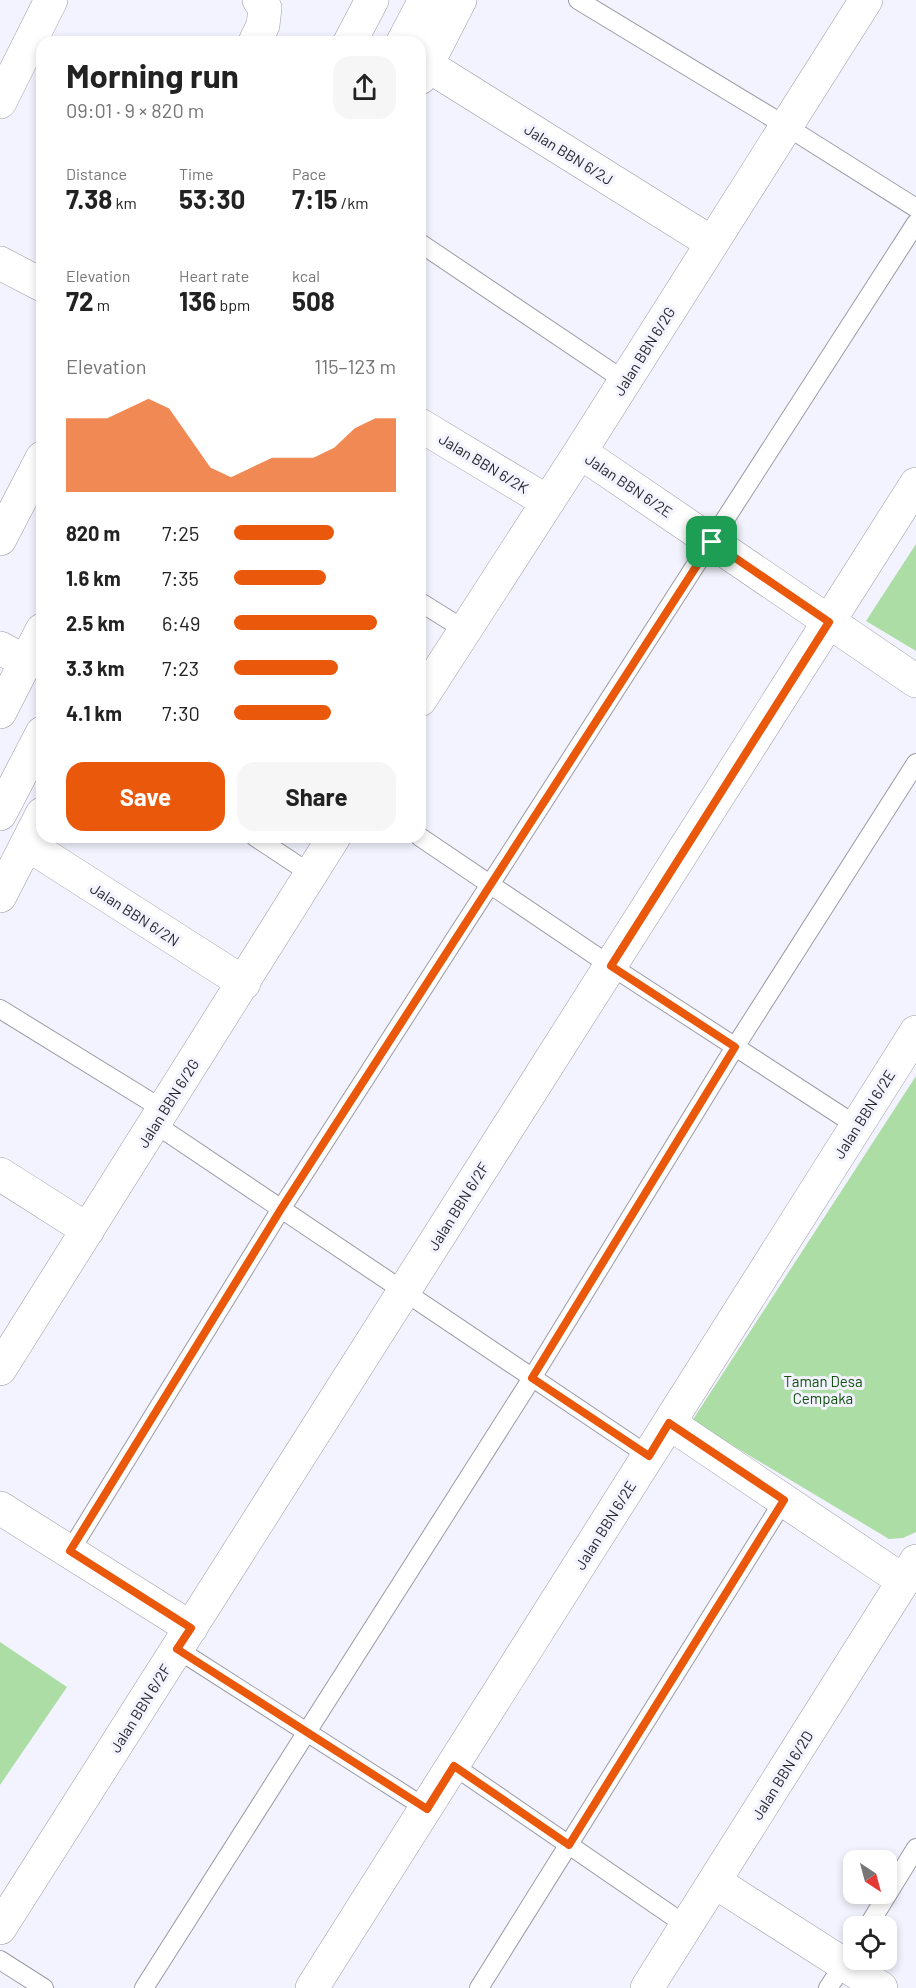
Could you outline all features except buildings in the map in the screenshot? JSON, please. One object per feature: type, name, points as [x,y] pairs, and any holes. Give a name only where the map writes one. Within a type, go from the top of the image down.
[{"type":"street","points":[[0,102],[51,0]]},
{"type":"street","points":[[258,36],[263,25],[265,8],[259,0]]},
{"type":"street","points":[[353,36],[372,0]]},
{"type":"street","points":[[406,36],[425,0]]},
{"type":"street","points":[[426,65],[460,0]]},
{"type":"street","name":"Jalan BBN 6/2G","points":[[426,691],[866,0]]},
{"type":"street","name":"Jalan BBN 6/2J","points":[[426,73],[712,243]]},
{"type":"street","points":[[0,263],[36,282]]},
{"type":"street","name":"Jalan BBN 6/2K","points":[[426,429],[548,502]]},
{"type":"street","name":"Jalan BBN 6/2E","points":[[580,452],[916,681]]},
{"type":"street","points":[[0,539],[36,470]]},
{"type":"street","name":"Jalan BBN 6/2F","points":[[0,1928],[916,484]]},
{"type":"street","points":[[0,712],[13,655],[36,635]]},
{"type":"street","points":[[0,814],[36,745]]},
{"type":"street","points":[[0,896],[36,826]]},
{"type":"street","name":"Jalan BBN 6/2G","points":[[3,1359],[244,983],[330,843]]},
{"type":"street","name":"Jalan BBN 6/2N","points":[[27,844],[244,983]]},
{"type":"street","name":"Jalan BBN 6/2E","points":[[312,1988],[916,1032]]},
{"type":"street","points":[[0,1174],[87,1230]]},
{"type":"street","points":[[669,1423],[784,1500],[909,1571]]},
{"type":"street","points":[[0,1508],[70,1551],[184,1638]]},
{"type":"street","name":"Jalan BBN 6/2D","points":[[647,1988],[909,1571]]},
{"type":"street","points":[[715,1882],[842,1967],[881,1988]]},
{"type":"lane","points":[[579,0],[916,208]]},
{"type":"lane","points":[[70,1551],[281,1209],[916,223]]},
{"type":"lane","points":[[426,247],[625,381]]},
{"type":"lane","points":[[426,606],[465,630]]},
{"type":"lane","points":[[144,1988],[532,1378],[735,1047],[916,763]]},
{"type":"lane","points":[[426,841],[611,966],[856,1126]]},
{"type":"lane","points":[[264,843],[311,874]]},
{"type":"lane","points":[[0,1009],[159,1117],[281,1209],[649,1456]]},
{"type":"lane","points":[[479,1988],[784,1500]]},
{"type":"lane","points":[[184,1638],[306,1732],[427,1809]]},
{"type":"lane","points":[[454,1766],[687,1926]]},
{"type":"lane","points":[[874,1916],[916,1848]]},
{"type":"lane","points":[[0,1960],[44,1988]]},
{"type":"green space","points":[[916,544],[916,651],[866,621]]},
{"type":"green space","name":"Taman Desa Cempaka","points":[[916,1076],[916,1532],[903,1538],[889,1539],[692,1421]]},
{"type":"green space","points":[[0,1642],[67,1687],[0,1785]]},
{"type":"route","points":[[712,542],[829,622],[611,966],[735,1047],[532,1378],[649,1456],[669,1423],[784,1500],[569,1845],[454,1766],[427,1809],[177,1649],[191,1628],[70,1551],[281,1209],[712,542]]}]
